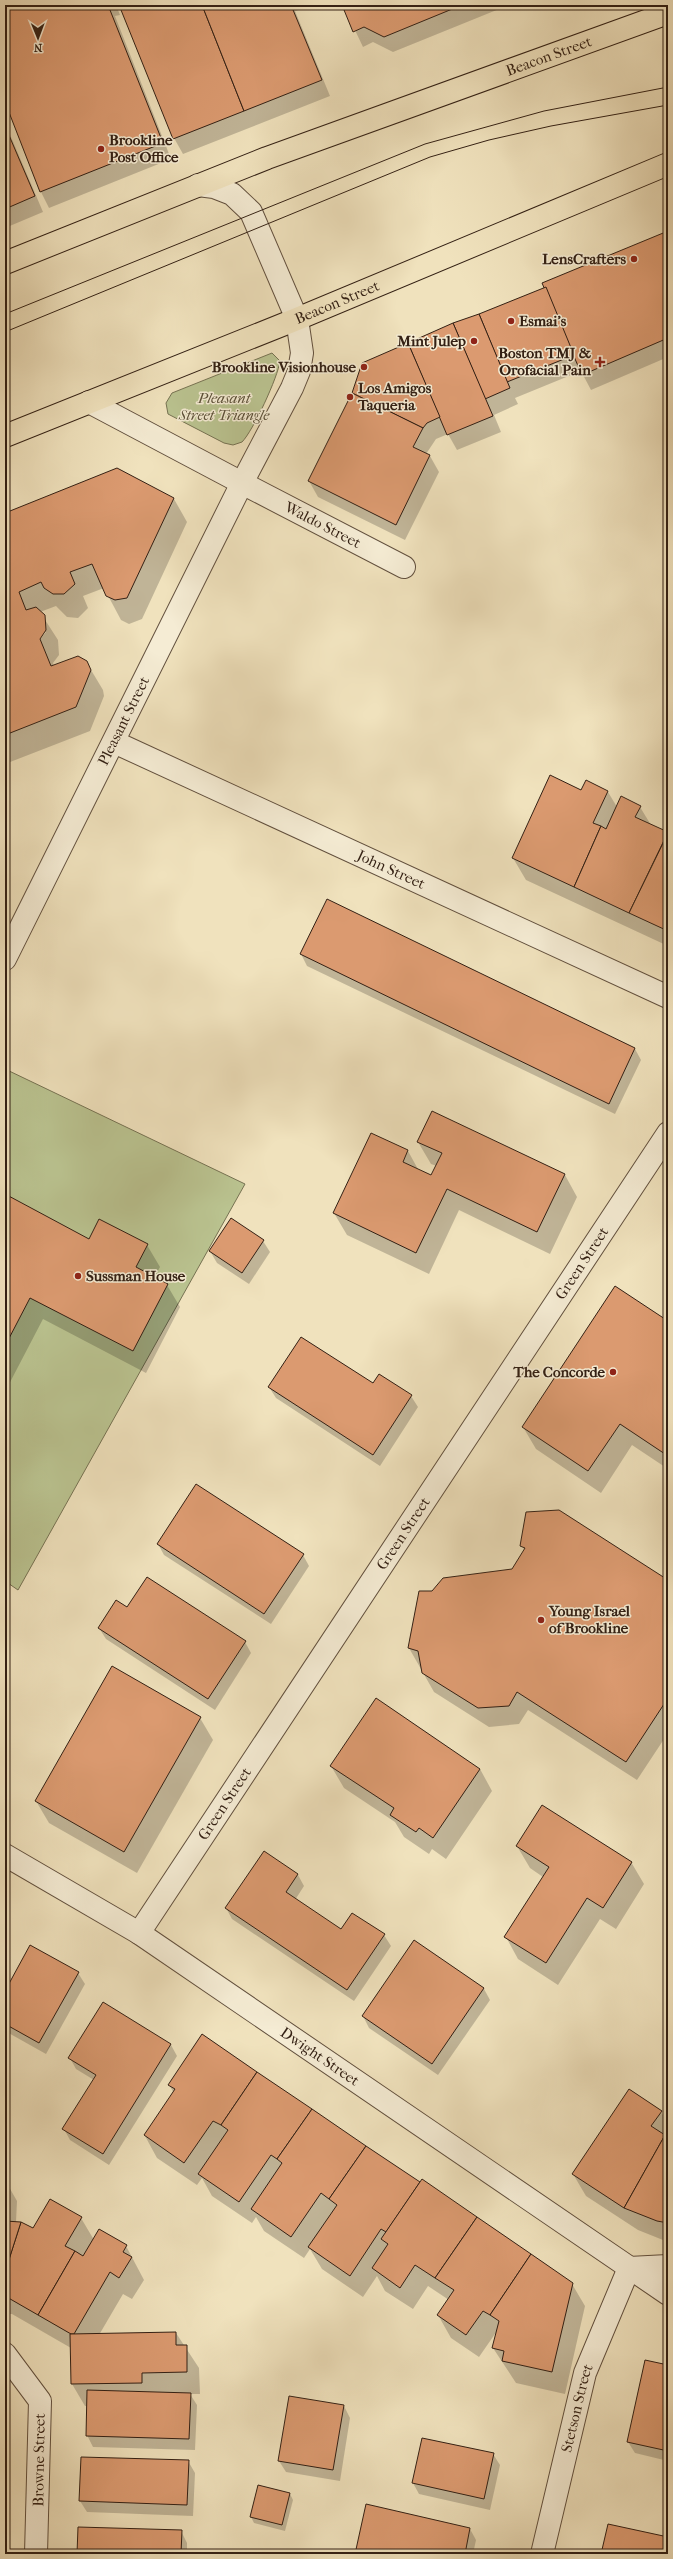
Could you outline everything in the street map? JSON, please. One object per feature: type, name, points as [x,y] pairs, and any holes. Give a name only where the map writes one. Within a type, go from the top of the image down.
[{"type":"main road","name":"Beacon Street","points":[[5,263],[198,185],[444,93],[668,13]]},
{"type":"main road","name":"Beacon Street","points":[[5,436],[297,319],[668,164]]},
{"type":"street","name":"Pleasant Street","points":[[5,959],[242,483],[292,388],[299,371],[302,353],[297,319],[251,212],[232,194],[214,187],[198,185]]},
{"type":"street","points":[[90,402],[242,483]]},
{"type":"street","name":"Waldo Street","points":[[242,483],[404,567]]},
{"type":"street","name":"John Street","points":[[114,742],[668,997]]},
{"type":"street","name":"Green Street","points":[[139,1933],[668,1133]]},
{"type":"street","name":"Dwight Street","points":[[5,1855],[139,1933],[668,2294]]},
{"type":"street","points":[[629,2268],[668,2266]]},
{"type":"street","name":"Stetson Street","points":[[542,2554],[585,2373],[629,2268]]},
{"type":"street","name":"Browne Street","points":[[5,2354],[40,2401],[36,2554]]},
{"type":"green space","name":"Pleasant Street Triangle","points":[[272,353],[280,361],[275,379],[258,416],[242,442],[233,445],[224,443],[168,414],[166,403],[172,393]]},
{"type":"green space","points":[[5,1069],[245,1184],[18,1590],[5,1581]]},
{"type":"building","points":[[5,5],[108,5],[163,143],[40,192],[5,102]]},
{"type":"building","points":[[119,5],[202,5],[244,111],[173,139]]},
{"type":"building","points":[[202,5],[291,5],[322,80],[244,111]]},
{"type":"building","points":[[342,5],[462,5],[384,37],[364,27],[353,32]]},
{"type":"building","points":[[5,126],[35,196],[5,209]]},
{"type":"building","points":[[668,231],[668,338],[582,375],[542,283]]},
{"type":"building","points":[[546,287],[574,355],[507,382],[479,314]]},
{"type":"building","points":[[479,314],[510,388],[485,399],[453,323]]},
{"type":"building","points":[[453,323],[493,416],[447,435],[408,343]]},
{"type":"building","points":[[408,343],[440,417],[427,423],[423,428],[352,393],[362,363]]},
{"type":"building","points":[[352,393],[423,428],[413,447],[430,455],[396,525],[308,481]]},
{"type":"building","points":[[117,468],[174,498],[127,598],[115,600],[106,596],[92,564],[70,572],[75,584],[64,594],[53,594],[44,588],[41,582],[19,592],[26,610],[36,607],[45,615],[46,630],[40,639],[51,666],[78,656],[87,661],[91,670],[76,707],[5,735],[5,513]]},
{"type":"building","points":[[550,775],[581,790],[586,780],[608,791],[593,823],[601,826],[574,887],[512,858]]},
{"type":"building","points":[[621,796],[641,806],[635,817],[668,832],[629,913],[574,887],[601,826],[606,829]]},
{"type":"building","points":[[668,833],[668,931],[629,913]]},
{"type":"building","points":[[327,899],[635,1048],[609,1104],[300,954]]},
{"type":"building","points":[[432,1111],[565,1174],[537,1232],[447,1189],[416,1253],[333,1213],[371,1133],[408,1150],[403,1162],[431,1175],[442,1153],[417,1142]]},
{"type":"building","name":"Sussman House","points":[[5,1194],[89,1239],[99,1219],[148,1244],[136,1267],[168,1284],[133,1351],[30,1298],[5,1346]]},
{"type":"building","points":[[231,1218],[264,1240],[242,1273],[209,1251]]},
{"type":"building","name":"The Concorde","points":[[615,1286],[668,1321],[668,1456],[620,1424],[588,1471],[522,1427]]},
{"type":"building","points":[[301,1337],[373,1383],[379,1374],[412,1395],[373,1455],[268,1387]]},
{"type":"building","points":[[196,1484],[304,1554],[264,1614],[157,1544]]},
{"type":"building","name":"Young Israel of Brookline","points":[[559,1510],[668,1580],[668,1698],[626,1762],[517,1692],[509,1706],[478,1708],[422,1673],[418,1651],[408,1648],[419,1591],[432,1591],[443,1578],[512,1569],[525,1548],[520,1546],[526,1512]]},
{"type":"building","points":[[147,1577],[246,1641],[208,1699],[98,1628],[116,1600],[127,1607]]},
{"type":"building","points":[[112,1666],[201,1717],[124,1852],[35,1801]]},
{"type":"building","points":[[376,1698],[480,1769],[433,1838],[419,1828],[416,1832],[390,1815],[394,1808],[330,1766]]},
{"type":"building","points":[[542,1805],[632,1862],[603,1908],[587,1898],[546,1963],[504,1937],[549,1867],[516,1846]]},
{"type":"building","points":[[264,1851],[298,1874],[286,1892],[341,1929],[352,1913],[385,1934],[347,1990],[225,1908]]},
{"type":"building","points":[[414,1940],[484,1988],[432,2064],[362,2016]]},
{"type":"building","points":[[30,1945],[79,1972],[39,2043],[5,2024],[5,1991]]},
{"type":"building","points":[[103,2002],[171,2044],[103,2154],[62,2129],[96,2075],[68,2058]]},
{"type":"building","points":[[202,2034],[257,2072],[221,2125],[213,2121],[184,2163],[144,2135],[175,2089],[168,2085]]},
{"type":"building","points":[[257,2072],[312,2109],[277,2159],[271,2155],[239,2202],[198,2174],[228,2130],[221,2125]]},
{"type":"building","points":[[629,2089],[662,2111],[651,2126],[665,2135],[624,2208],[572,2174]]},
{"type":"building","points":[[312,2109],[366,2146],[329,2199],[321,2193],[291,2237],[251,2209],[282,2163],[277,2159]]},
{"type":"building","points":[[665,2135],[668,2137],[668,2223],[657,2221],[624,2208]]},
{"type":"building","points":[[366,2146],[420,2182],[386,2232],[381,2229],[350,2276],[308,2247],[337,2205],[329,2199]]},
{"type":"building","points":[[422,2179],[477,2217],[435,2278],[415,2265],[400,2288],[372,2268],[388,2244],[381,2239]]},
{"type":"building","points":[[50,2199],[82,2217],[65,2246],[75,2251],[38,2315],[5,2296],[5,2272],[21,2222],[33,2228]]},
{"type":"building","points":[[477,2217],[531,2254],[490,2315],[483,2311],[466,2335],[437,2315],[454,2290],[435,2278]]},
{"type":"building","points":[[5,2221],[21,2222],[5,2272]]},
{"type":"building","points":[[99,2229],[127,2245],[123,2252],[132,2257],[119,2278],[110,2272],[74,2334],[71,2334],[38,2315],[75,2251],[83,2256]]},
{"type":"building","points":[[531,2254],[573,2283],[552,2372],[502,2361],[504,2351],[492,2348],[499,2321],[490,2315]]},
{"type":"building","points":[[176,2332],[176,2345],[187,2345],[187,2372],[142,2373],[142,2383],[71,2384],[70,2334]]},
{"type":"building","points":[[645,2360],[668,2365],[668,2451],[627,2442]]},
{"type":"building","points":[[87,2390],[191,2393],[189,2439],[86,2436]]},
{"type":"building","points":[[289,2396],[344,2405],[333,2470],[278,2461]]},
{"type":"building","points":[[422,2438],[494,2453],[484,2499],[412,2483]]},
{"type":"building","points":[[81,2457],[189,2460],[187,2505],[79,2501]]},
{"type":"building","points":[[258,2485],[290,2493],[282,2525],[250,2517]]},
{"type":"building","points":[[366,2504],[470,2528],[465,2554],[355,2554]]},
{"type":"building","points":[[608,2524],[668,2537],[668,2554],[601,2554]]},
{"type":"building","points":[[78,2527],[182,2530],[181,2554],[77,2554]]},
{"type":"tram line","points":[[5,314],[425,144],[544,111],[668,87]]},
{"type":"tram line","points":[[5,332],[430,157],[489,140],[551,126],[668,105]]},
{"type":"place","name":"Brookline Post Office","points":[[101,149]]},
{"type":"place","name":"LensCrafters","points":[[634,259]]},
{"type":"place","name":"Esmai's","points":[[511,321]]},
{"type":"place","name":"Mint Julep","points":[[474,341]]},
{"type":"place","name":"Boston TMJ & Orofacial Pain","points":[[600,362]]},
{"type":"place","name":"Brookline Visionhouse","points":[[364,367]]},
{"type":"place","name":"Los Amigos Taqueria","points":[[350,397]]},
{"type":"place","name":"Sussman House","points":[[78,1276]]},
{"type":"place","name":"The Concorde","points":[[613,1372]]},
{"type":"place","name":"Young Israel of Brookline","points":[[541,1620]]}]
